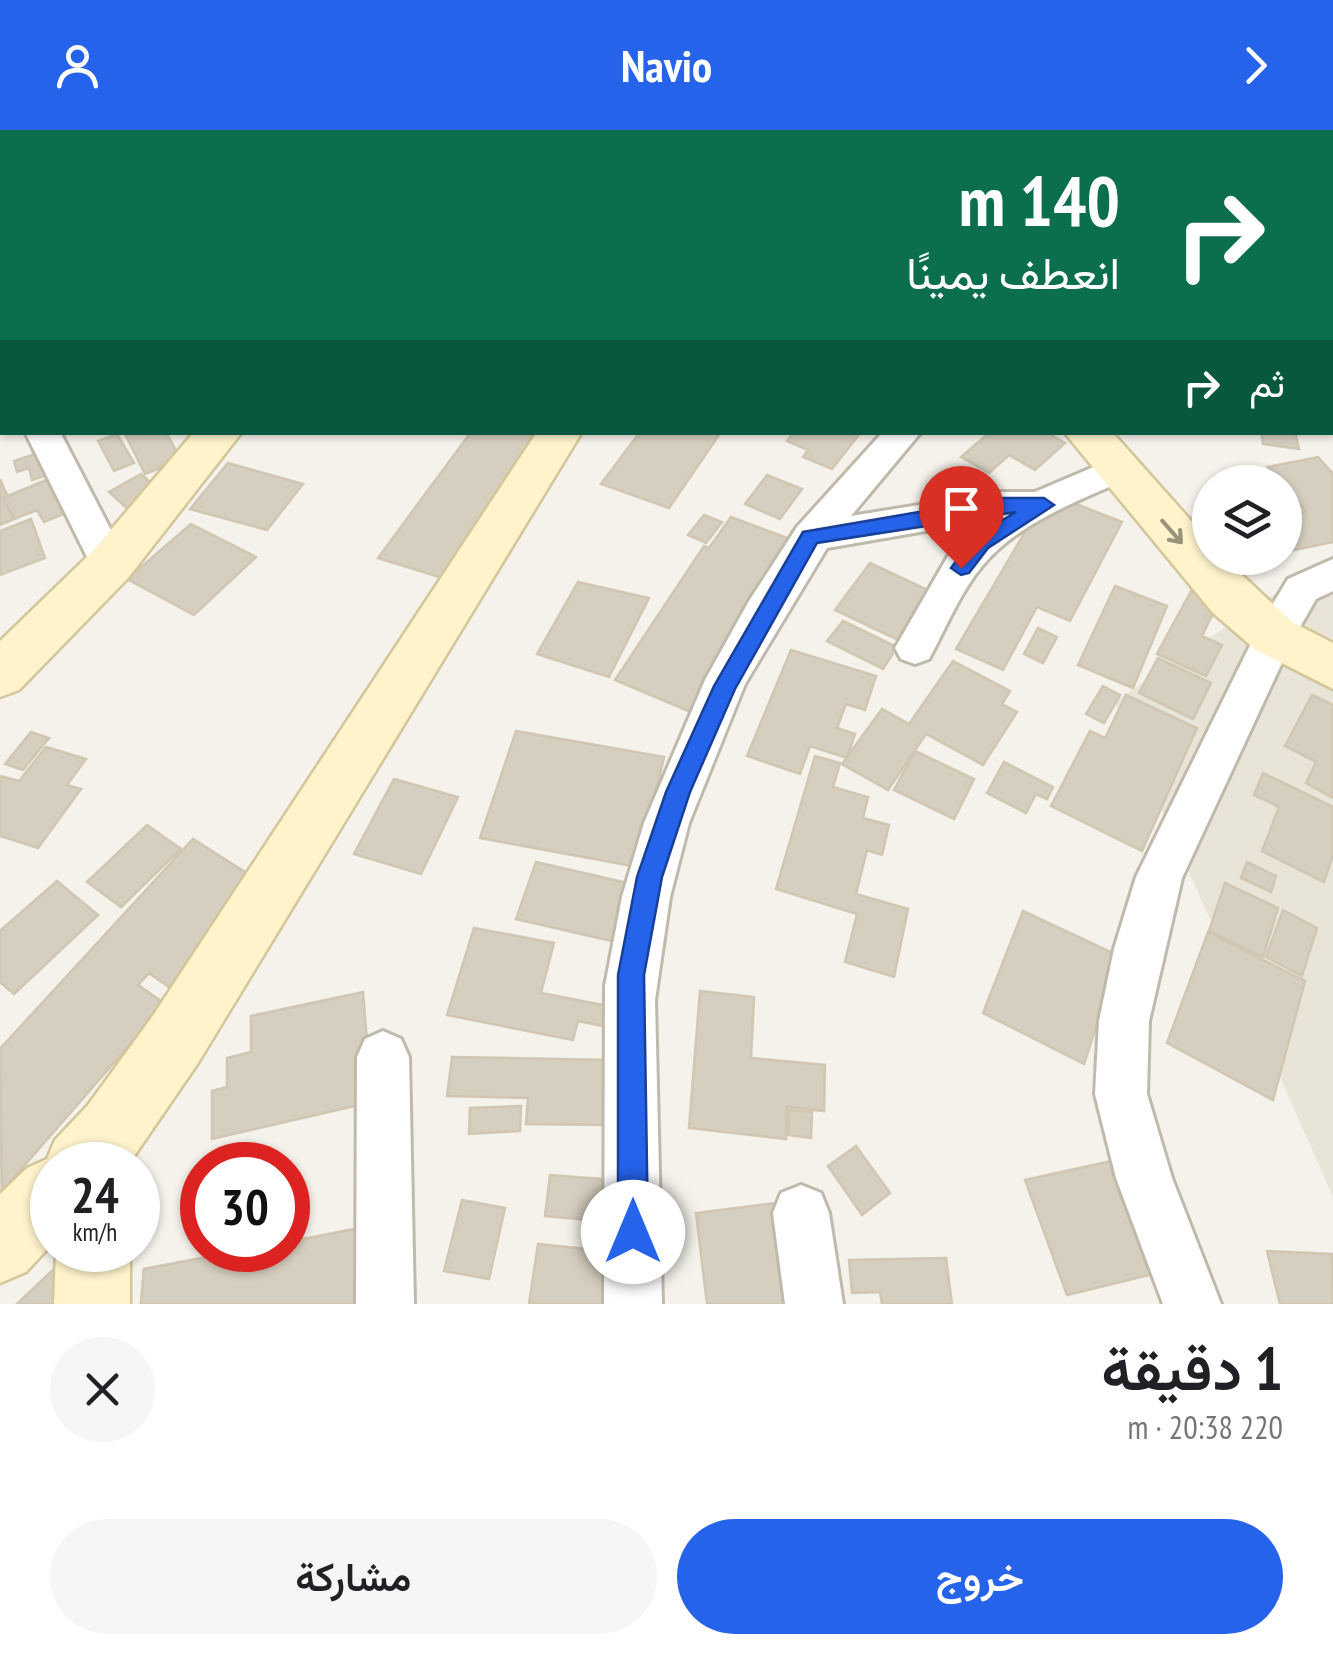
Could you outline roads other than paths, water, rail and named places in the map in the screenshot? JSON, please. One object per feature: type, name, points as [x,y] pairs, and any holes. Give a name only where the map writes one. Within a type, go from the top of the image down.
[{"type":"street","points":[[44,435],[110,565]]},
{"type":"street","points":[[0,675],[110,565],[218,435]]},
{"type":"street","points":[[104,1142],[233,951],[558,435]]},
{"type":"street","points":[[633,1304],[631,975],[650,877],[678,792],[725,686],[810,537],[901,435]]},
{"type":"street","points":[[1092,435],[1122,451],[1192,511]]},
{"type":"street","points":[[915,648],[961,568],[981,542],[1044,505],[1122,451]]},
{"type":"street","points":[[1122,451],[1231,600],[1283,620],[1333,631]]},
{"type":"street","points":[[810,537],[1000,506],[1044,505]]},
{"type":"street","points":[[1192,1304],[1144,1178],[1121,1094],[1124,1021],[1138,948],[1159,877],[1283,620],[1302,589],[1333,574]]},
{"type":"street","points":[[1252,575],[1283,620],[1333,668]]},
{"type":"street","points":[[383,1057],[385,1304]]},
{"type":"street","points":[[802,1212],[814,1304]]},
{"type":"street","points":[[0,1246],[30,1215]]},
{"type":"street","points":[[92,1304],[93,1272]]}]
